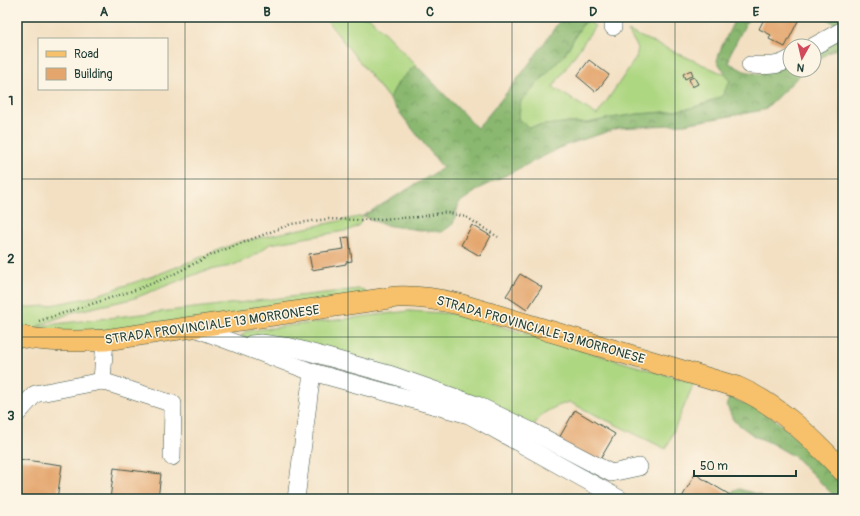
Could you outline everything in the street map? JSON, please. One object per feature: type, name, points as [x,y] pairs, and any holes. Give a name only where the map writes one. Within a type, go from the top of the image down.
[{"type":"main road","name":"STRADA PROVINCIALE 13 MORRONESE","points":[[17,336],[36,340],[73,342],[105,340],[396,298],[424,297],[459,304],[737,387],[753,394],[775,408],[816,443],[843,471]]},
{"type":"lane","points":[[822,42],[843,30]]},
{"type":"lane","points":[[750,65],[769,66],[782,64]]},
{"type":"lane","points":[[192,327],[312,372],[469,414],[620,499]]},
{"type":"lane","points":[[102,381],[105,340]]},
{"type":"lane","points":[[239,344],[261,343],[291,347],[392,375],[477,405],[531,431],[611,473],[639,467]]},
{"type":"lane","points":[[296,499],[312,372]]},
{"type":"lane","points":[[17,414],[36,394],[102,381],[173,404],[172,457]]},
{"type":"path","points":[[38,322],[138,289],[170,276],[211,255],[291,224],[328,219],[362,220],[419,217],[446,212],[466,217],[498,237]]},
{"type":"green space","points":[[324,17],[369,17],[416,65],[399,81],[389,99]]},
{"type":"green space","points":[[562,17],[590,17],[580,28],[565,54],[521,101],[518,119],[528,127],[563,123],[588,123],[638,114],[666,112],[691,108],[722,96],[730,81],[717,61],[721,48],[736,17],[749,17],[730,54],[729,63],[744,71],[759,74],[782,65],[782,78],[797,78],[764,110],[685,124],[619,128],[566,145],[482,187],[459,203],[453,224],[442,232],[384,225],[363,216],[443,168],[389,99],[399,81],[416,65],[477,128],[500,101]]},
{"type":"green space","points":[[826,17],[843,17],[843,46],[822,57],[822,40],[837,26]]},
{"type":"green space","points":[[587,20],[595,26],[553,87],[597,115],[636,58],[638,48],[628,31],[726,75],[730,81],[722,96],[691,108],[638,114],[588,123],[563,123],[528,127],[518,119],[521,101],[565,54],[580,28]]},
{"type":"green space","points":[[363,216],[359,225],[350,230],[270,244],[252,257],[231,266],[204,271],[132,299],[73,312],[38,326],[359,289],[364,290],[369,296],[92,337],[17,327],[17,308],[47,306],[91,297],[159,274],[239,242]]},
{"type":"green space","points":[[409,311],[459,314],[694,383],[666,449],[569,402],[544,413],[534,425],[241,337],[245,332],[250,331]]},
{"type":"green space","points":[[729,397],[766,412],[843,476],[843,497],[832,494],[795,457],[769,442],[754,436],[733,420],[727,405]]},
{"type":"green space","points":[[739,489],[760,495],[766,499],[729,499],[734,490]]},
{"type":"building","points":[[765,17],[800,17],[790,38],[782,38],[782,46],[769,39],[771,35],[759,29]]},
{"type":"building","points":[[589,60],[609,75],[596,92],[577,76]]},
{"type":"building","points":[[691,70],[693,75],[685,79],[683,74]]},
{"type":"building","points":[[694,77],[698,84],[692,87],[689,79]]},
{"type":"building","points":[[841,91],[843,91],[843,124],[841,124]]},
{"type":"building","points":[[472,225],[491,236],[480,256],[461,245]]},
{"type":"building","points":[[349,237],[352,261],[346,262],[346,264],[312,270],[309,254],[344,249],[342,238]]},
{"type":"building","points":[[520,274],[542,287],[527,310],[506,296]]},
{"type":"building","points":[[575,410],[615,434],[598,463],[558,440]]},
{"type":"building","points":[[18,459],[62,465],[57,499],[17,499]]},
{"type":"building","points":[[114,468],[161,474],[158,499],[110,499]]},
{"type":"building","points":[[695,474],[735,498],[735,499],[681,499]]}]
